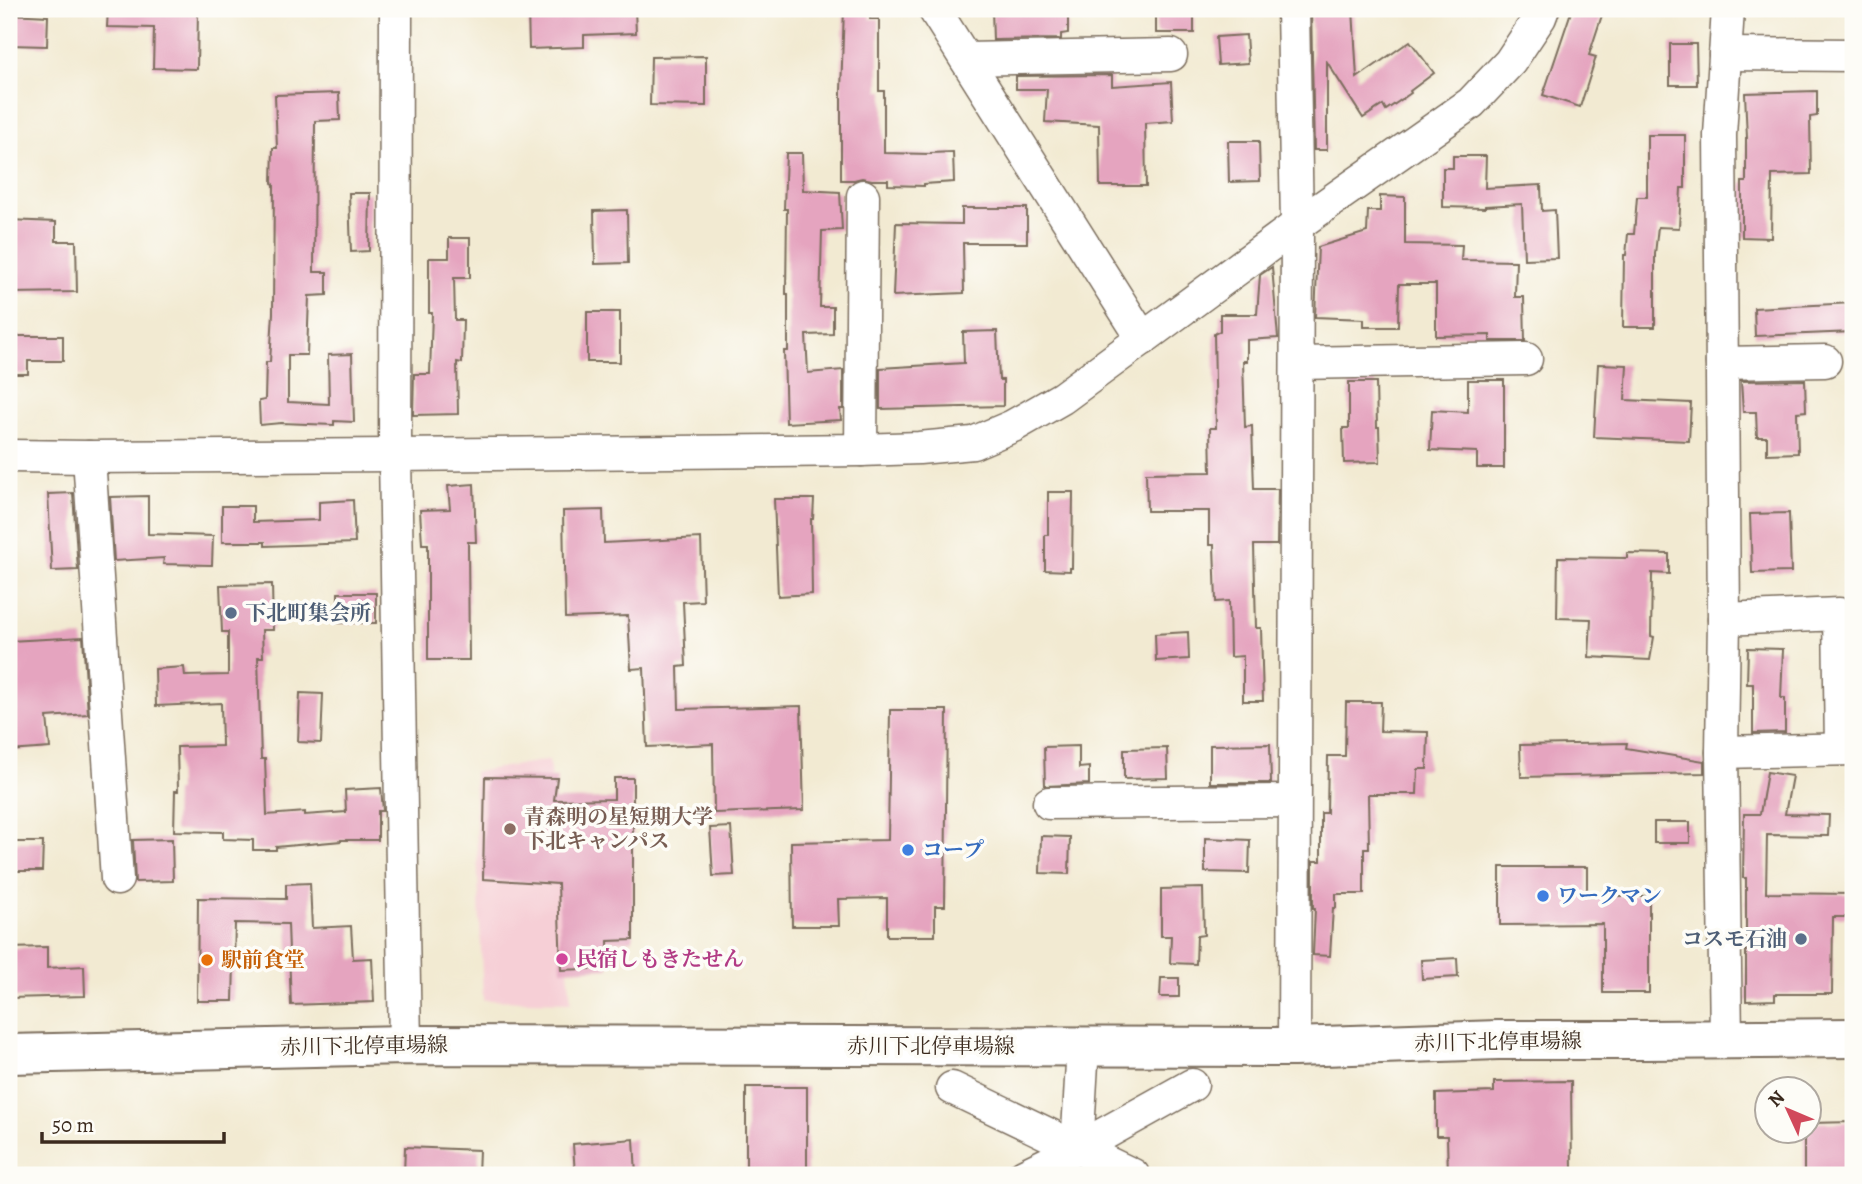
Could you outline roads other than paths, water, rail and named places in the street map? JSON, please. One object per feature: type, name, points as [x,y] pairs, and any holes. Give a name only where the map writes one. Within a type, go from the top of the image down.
[{"type":"main road","name":"赤川下北停車場線","points":[[9,1054],[405,1045],[1294,1047],[1498,1040],[1853,1038]]},
{"type":"street","points":[[396,9],[395,455],[405,1045]]},
{"type":"street","points":[[934,9],[1143,339]]},
{"type":"street","points":[[1293,9],[1297,225],[1294,1047]]},
{"type":"street","points":[[9,456],[861,450],[973,443],[1013,426],[1062,398],[1297,225],[1471,103],[1510,62],[1543,9]]},
{"type":"street","points":[[1727,1039],[1722,752],[1724,620],[1720,135],[1728,9]]},
{"type":"street","points":[[1725,54],[1853,55]]},
{"type":"street","points":[[966,59],[1171,55]]},
{"type":"street","points":[[861,450],[863,196]]},
{"type":"street","points":[[1297,362],[1526,359]]},
{"type":"street","points":[[1722,363],[1825,361]]},
{"type":"street","points":[[89,457],[117,878]]},
{"type":"street","points":[[1722,752],[1847,749],[1839,614],[1724,620]]},
{"type":"street","points":[[1049,803],[1294,801]]},
{"type":"street","points":[[1077,1149],[1083,1046]]},
{"type":"street","points":[[1024,1175],[1077,1149],[1192,1085]]},
{"type":"street","points":[[952,1088],[1133,1175]]},
{"type":"place","name":"下北町集会所","points":[[231,613]]},
{"type":"place","name":"青森明の星短期大学 下北キャンパス","points":[[510,829]]},
{"type":"place","name":"コープ","points":[[908,850]]},
{"type":"place","name":"ワークマン","points":[[1543,896]]},
{"type":"place","name":"コスモ石油","points":[[1801,939]]},
{"type":"place","name":"民宿しもきたせん","points":[[562,959]]},
{"type":"place","name":"駅前食堂","points":[[207,960]]}]
